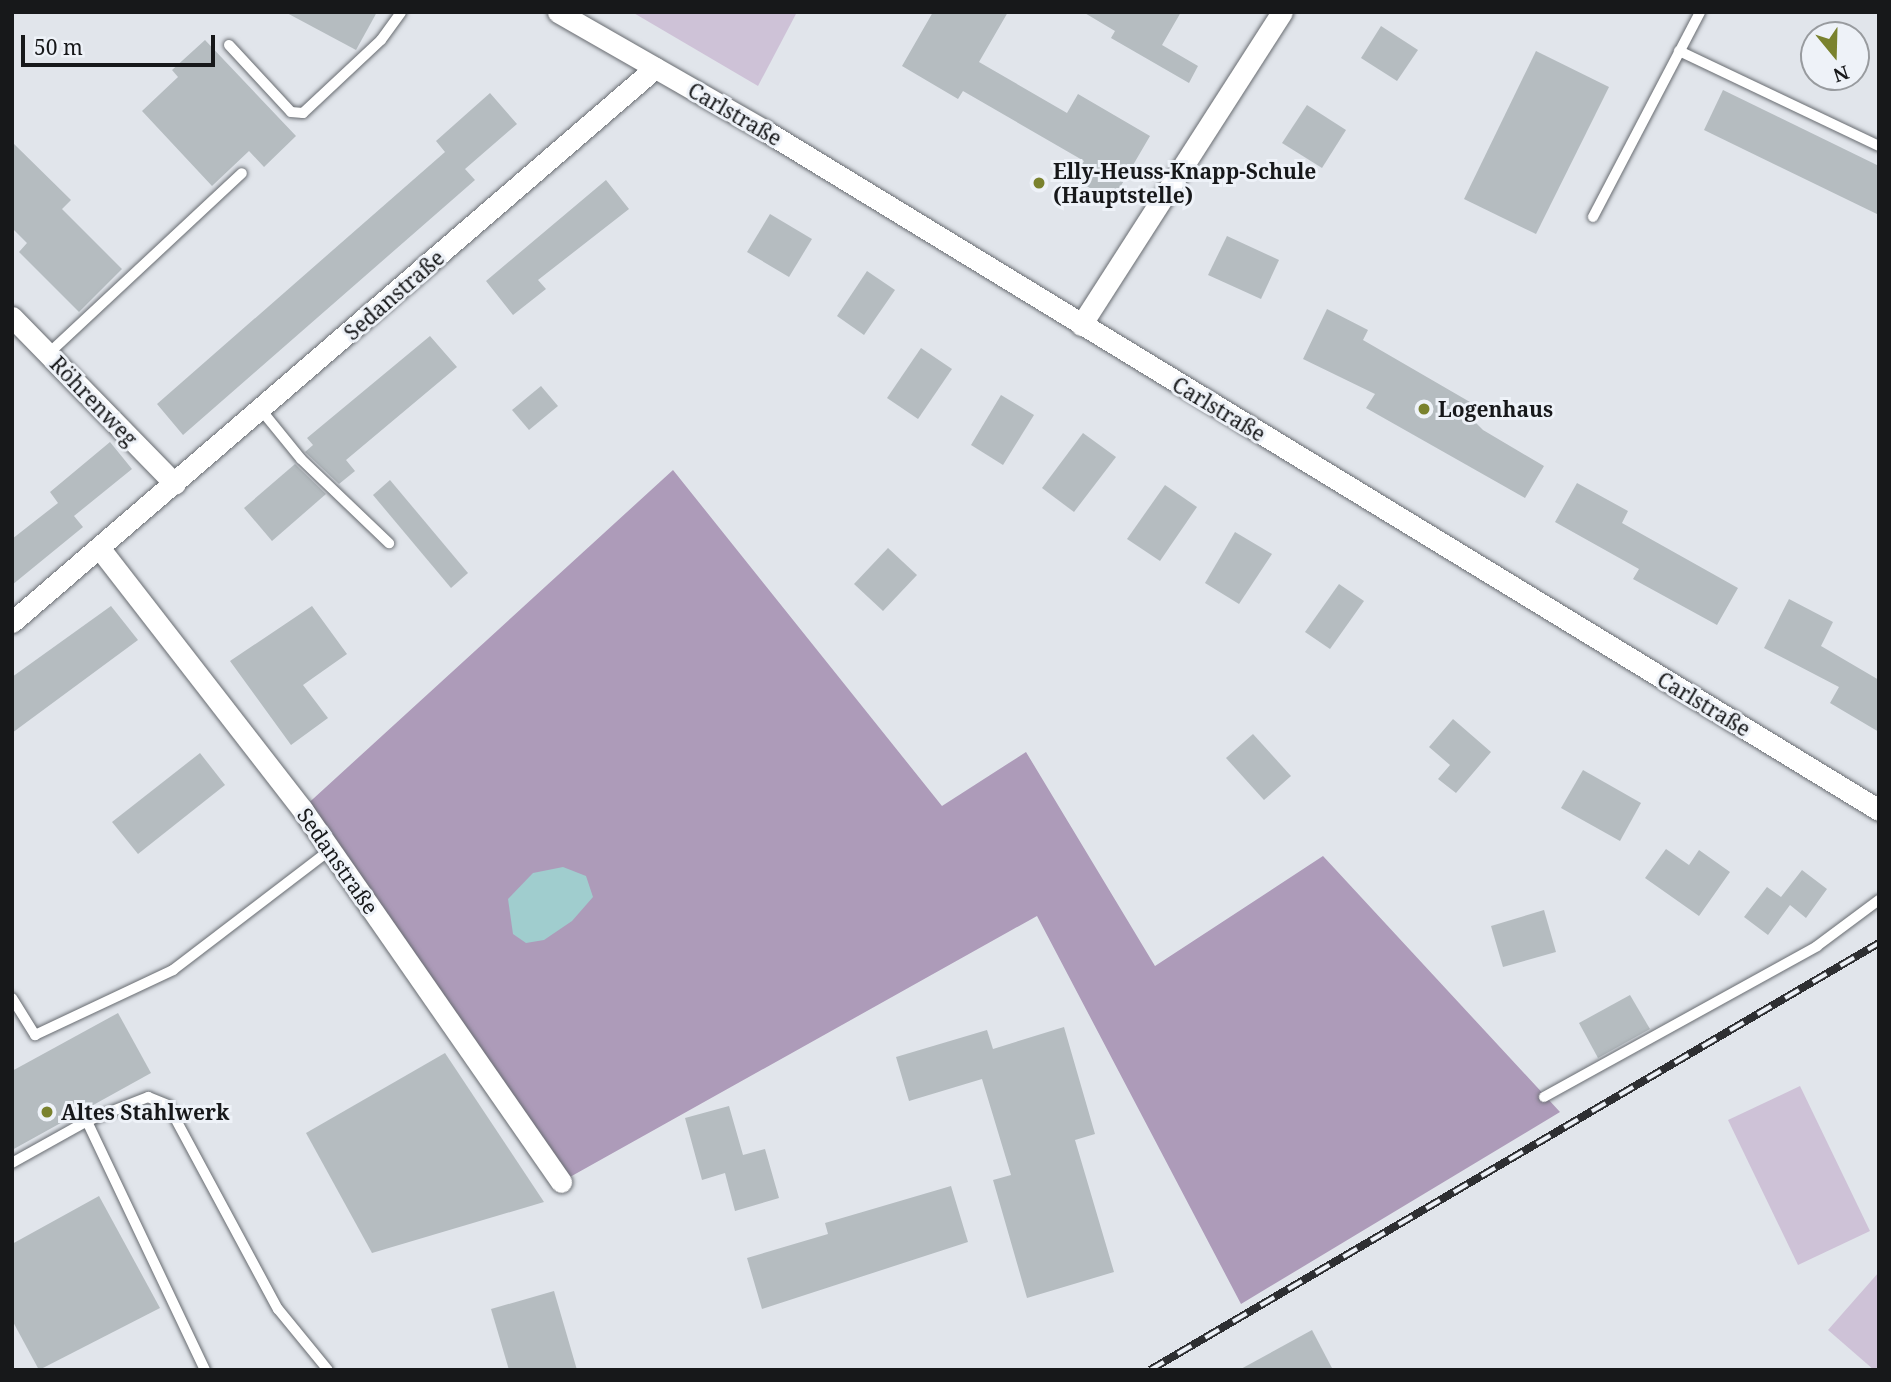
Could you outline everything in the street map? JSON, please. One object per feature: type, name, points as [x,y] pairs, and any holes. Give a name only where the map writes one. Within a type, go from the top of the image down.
[{"type":"street","name":"Carlstraße","points":[[558,12],[1082,325],[1879,810]]},
{"type":"street","points":[[1082,325],[1282,12]]},
{"type":"street","name":"Sedanstraße","points":[[12,622],[262,411],[655,68]]},
{"type":"street","name":"Röhrenweg","points":[[12,317],[175,484]]},
{"type":"street","name":"Sedanstraße","points":[[100,550],[330,850],[561,1182]]},
{"type":"lane","points":[[229,45],[291,112],[303,113],[381,40],[401,12]]},
{"type":"lane","points":[[1593,217],[1700,12]]},
{"type":"lane","points":[[1679,51],[1879,146]]},
{"type":"lane","points":[[48,355],[242,173]]},
{"type":"lane","points":[[262,411],[301,459],[389,543]]},
{"type":"lane","points":[[12,998],[35,1035],[173,970],[330,850]]},
{"type":"lane","points":[[1544,1097],[1817,946],[1879,900]]},
{"type":"lane","points":[[12,1163],[87,1121],[148,1097],[168,1105],[278,1309],[328,1370]]},
{"type":"lane","points":[[87,1121],[205,1370]]},
{"type":"shaded area","points":[[632,12],[797,12],[758,86]]},
{"type":"shaded area","points":[[673,470],[942,806],[1026,752],[1155,966],[1323,856],[1560,1112],[1241,1304],[1037,916],[561,1182],[302,809]]},
{"type":"shaded area","points":[[1800,1086],[1870,1231],[1798,1265],[1728,1120]]},
{"type":"shaded area","points":[[1879,1272],[1879,1370],[1874,1370],[1828,1330]]},
{"type":"water","points":[[563,867],[586,876],[593,897],[572,921],[544,940],[526,943],[513,934],[508,899],[533,873]]},
{"type":"building","points":[[285,12],[377,12],[356,50]]},
{"type":"building","points":[[933,12],[1008,12],[979,62],[1067,113],[1078,94],[1150,136],[1112,201],[1073,178],[1084,161],[963,91],[958,99],[902,66]]},
{"type":"building","points":[[1083,12],[1181,12],[1162,45],[1198,66],[1189,83],[1111,38],[1115,31]]},
{"type":"building","points":[[1381,26],[1418,50],[1397,81],[1361,58]]},
{"type":"building","points":[[205,40],[296,136],[264,167],[249,151],[212,186],[142,111],[178,77],[172,70]]},
{"type":"building","points":[[1536,51],[1609,87],[1536,234],[1464,199]]},
{"type":"building","points":[[1723,90],[1879,166],[1879,215],[1704,130]]},
{"type":"building","points":[[490,93],[517,124],[465,169],[475,180],[183,435],[157,404],[445,152],[436,141]]},
{"type":"building","points":[[1307,105],[1346,130],[1322,168],[1282,143]]},
{"type":"building","points":[[12,142],[71,200],[62,209],[122,269],[79,312],[19,252],[27,243],[12,228]]},
{"type":"building","points":[[606,180],[629,209],[538,280],[546,289],[513,315],[486,281]]},
{"type":"building","points":[[770,214],[812,239],[789,277],[747,252]]},
{"type":"building","points":[[1227,236],[1279,260],[1261,299],[1208,275]]},
{"type":"building","points":[[867,271],[895,290],[864,335],[837,316]]},
{"type":"building","points":[[1327,309],[1368,330],[1363,340],[1482,409],[1475,422],[1483,430],[1544,466],[1525,498],[1366,408],[1375,394],[1303,359]]},
{"type":"building","points":[[430,336],[457,367],[346,460],[355,471],[339,484],[305,452],[313,445],[307,438]]},
{"type":"building","points":[[921,348],[952,369],[918,419],[887,398]]},
{"type":"building","points":[[541,386],[558,406],[529,430],[512,410]]},
{"type":"building","points":[[1001,395],[1034,415],[1003,465],[971,445]]},
{"type":"building","points":[[1083,433],[1116,457],[1074,512],[1042,488]]},
{"type":"building","points":[[110,442],[132,469],[74,516],[83,527],[12,585],[12,539],[58,503],[50,492]]},
{"type":"building","points":[[295,464],[326,494],[272,541],[244,508]]},
{"type":"building","points":[[390,480],[468,573],[451,588],[373,495]]},
{"type":"building","points":[[1577,483],[1628,511],[1622,523],[1738,588],[1717,625],[1633,579],[1639,569],[1555,522]]},
{"type":"building","points":[[1165,485],[1197,507],[1160,561],[1127,539]]},
{"type":"building","points":[[1235,532],[1272,554],[1239,604],[1205,583]]},
{"type":"building","points":[[888,548],[917,575],[883,611],[854,584]]},
{"type":"building","points":[[1339,584],[1364,601],[1330,649],[1305,632]]},
{"type":"building","points":[[1789,599],[1833,622],[1821,646],[1879,680],[1879,732],[1830,703],[1839,687],[1764,648]]},
{"type":"building","points":[[111,606],[138,640],[12,733],[12,677]]},
{"type":"building","points":[[312,606],[347,654],[303,685],[328,718],[291,745],[230,661]]},
{"type":"building","points":[[1453,719],[1491,752],[1456,793],[1438,779],[1450,765],[1429,747]]},
{"type":"building","points":[[1253,734],[1291,776],[1264,800],[1226,758]]},
{"type":"building","points":[[200,753],[225,785],[138,854],[112,822]]},
{"type":"building","points":[[1583,770],[1641,803],[1620,841],[1561,808]]},
{"type":"building","points":[[1666,849],[1689,865],[1699,850],[1730,872],[1699,916],[1645,878]]},
{"type":"building","points":[[1802,870],[1827,889],[1806,918],[1790,905],[1768,935],[1744,917],[1767,887],[1781,897]]},
{"type":"building","points":[[1544,910],[1556,952],[1503,967],[1491,926]]},
{"type":"building","points":[[1630,995],[1650,1029],[1598,1058],[1579,1023]]},
{"type":"building","name":"Altes Stahlwerk","points":[[118,1013],[151,1073],[12,1150],[12,1071]]},
{"type":"building","points":[[1064,1027],[1095,1134],[1075,1140],[1114,1272],[1027,1298],[993,1180],[1011,1175],[982,1079],[909,1101],[896,1057],[987,1030],[993,1049]]},
{"type":"building","points":[[445,1053],[544,1202],[372,1253],[306,1133]]},
{"type":"building","points":[[729,1106],[743,1155],[765,1149],[779,1198],[735,1211],[725,1173],[702,1180],[685,1118]]},
{"type":"building","points":[[951,1186],[968,1242],[762,1309],[747,1258],[828,1234],[825,1223]]},
{"type":"building","points":[[99,1196],[160,1308],[39,1370],[12,1320],[12,1244]]},
{"type":"building","points":[[554,1291],[577,1370],[509,1370],[491,1309]]},
{"type":"building","points":[[1312,1330],[1333,1370],[1239,1370]]},
{"type":"railway","points":[[1150,1370],[1879,943]]},
{"type":"place","name":"Elly-Heuss-Knapp-Schule (Hauptstelle)","points":[[1039,183]]},
{"type":"place","name":"Logenhaus","points":[[1424,409]]},
{"type":"place","name":"Altes Stahlwerk","points":[[47,1112]]}]
